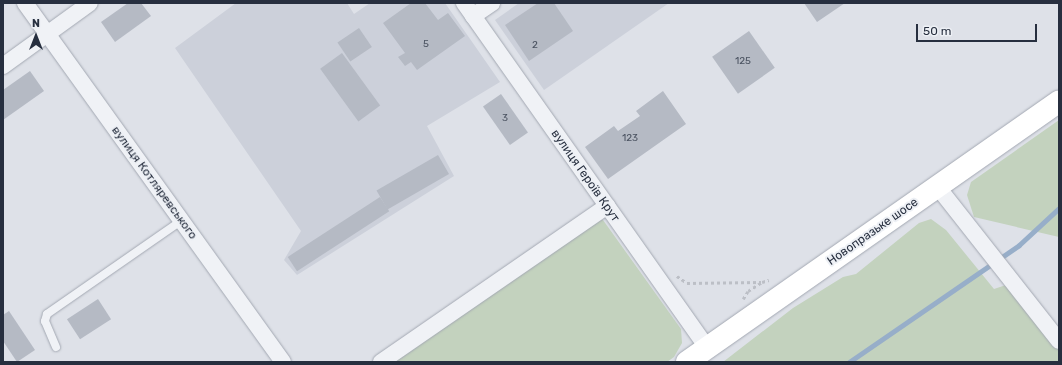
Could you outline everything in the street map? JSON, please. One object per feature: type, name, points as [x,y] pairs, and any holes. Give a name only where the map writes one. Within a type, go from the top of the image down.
[{"type":"main road","name":"Новопразьке шосе","points":[[687,362],[1059,102]]},
{"type":"street","name":"вулиця Котляревського","points":[[25,3],[283,362]]},
{"type":"street","points":[[3,66],[90,3]]},
{"type":"street","name":"вулиця Героїв Крут","points":[[464,3],[707,348]]},
{"type":"street","points":[[473,16],[492,3]]},
{"type":"street","points":[[937,186],[1059,341]]},
{"type":"street","points":[[381,362],[607,206]]},
{"type":"lane","points":[[56,347],[45,321],[47,314],[182,221]]},
{"type":"path","points":[[675,275],[687,283],[762,282]]},
{"type":"shaded area","points":[[236,3],[347,3],[354,14],[370,3],[445,3],[500,82],[427,126],[454,176],[297,275],[284,260],[301,231],[175,48]]},
{"type":"shaded area","points":[[519,3],[669,3],[544,90],[495,20]]},
{"type":"green space","points":[[1059,120],[1059,237],[974,217],[967,195],[971,182]]},
{"type":"green space","points":[[597,218],[603,220],[681,329],[682,343],[674,357],[667,362],[390,362]]},
{"type":"green space","points":[[931,219],[946,230],[994,289],[1006,285],[1059,348],[1059,362],[723,362],[793,308],[843,277],[856,274],[919,223]]},
{"type":"building","points":[[128,3],[141,3],[151,16],[115,42],[101,22]]},
{"type":"building","points":[[411,3],[425,3],[438,20],[448,13],[465,36],[417,70],[411,62],[405,66],[398,57],[405,53],[383,23]]},
{"type":"building","points":[[538,3],[554,3],[573,31],[529,61],[505,25]]},
{"type":"building","points":[[804,3],[845,3],[817,22]]},
{"type":"building","points":[[359,28],[372,47],[350,62],[337,43]]},
{"type":"building","points":[[749,31],[775,68],[738,94],[712,57]]},
{"type":"building","points":[[342,53],[380,106],[358,121],[320,69]]},
{"type":"building","points":[[30,71],[44,91],[3,120],[3,90]]},
{"type":"building","points":[[663,91],[686,124],[608,179],[585,147],[614,126],[618,131],[640,116],[636,111]]},
{"type":"building","points":[[501,94],[528,133],[510,145],[483,107]]},
{"type":"building","points":[[438,155],[449,174],[388,210],[377,191]]},
{"type":"building","points":[[380,197],[389,211],[297,271],[288,257]]},
{"type":"building","points":[[98,299],[111,319],[80,339],[67,319]]},
{"type":"building","points":[[9,311],[35,350],[17,362],[3,341],[3,315]]},
{"type":"waterway","points":[[849,362],[1019,245],[1059,208]]}]
